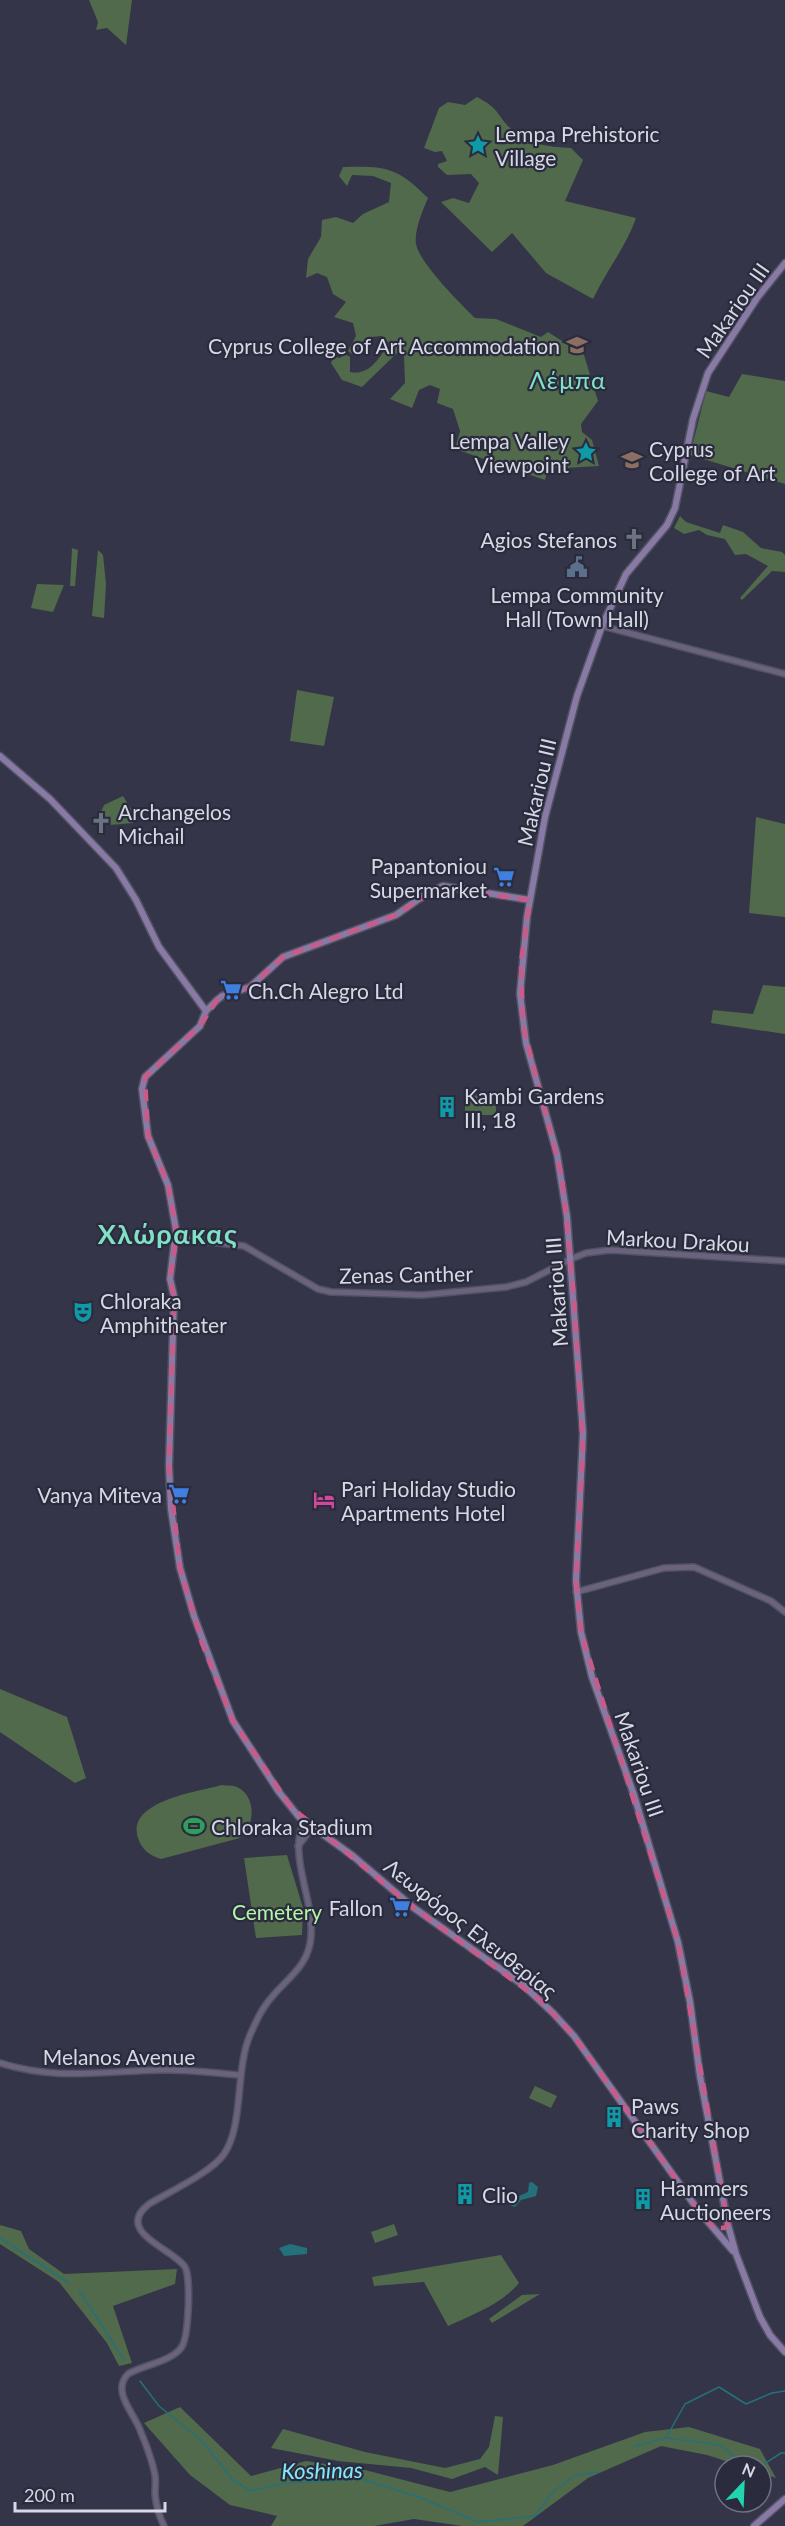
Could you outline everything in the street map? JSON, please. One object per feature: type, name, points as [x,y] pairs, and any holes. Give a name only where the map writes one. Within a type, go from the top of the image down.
[{"type":"main road","name":"Makariou III","points":[[785,263],[757,298],[708,374],[693,419],[678,498],[671,517],[626,574],[602,626],[561,750],[545,817],[521,962],[520,994],[522,1026],[557,1154],[565,1197],[571,1259],[583,1450],[576,1592],[581,1632],[589,1668],[634,1795],[678,1942],[690,2002],[700,2076],[728,2225],[736,2254],[760,2318],[770,2335],[785,2352]]},
{"type":"main road","points":[[0,756],[50,799],[116,868],[136,900],[159,947],[206,1011]]},
{"type":"main road","name":"Λεωφόρος Ελευθερίας","points":[[530,900],[451,887],[438,888],[396,915],[283,957],[250,987],[222,996],[206,1011],[200,1026],[149,1072],[143,1084],[148,1136],[168,1185],[177,1238],[170,1279],[174,1293],[169,1462],[171,1509],[180,1568],[194,1616],[233,1721],[279,1792],[315,1829],[353,1856],[414,1908],[523,1985],[553,2013],[573,2036],[713,2227],[736,2254]]},
{"type":"main road","points":[[713,2227],[724,2228],[728,2225]]},
{"type":"main road","points":[[754,2526],[785,2499]]},
{"type":"street","points":[[602,626],[785,675]]},
{"type":"street","name":"Zenas Canther","points":[[177,1238],[244,1246],[260,1253],[312,1286],[331,1292],[422,1295],[506,1287],[526,1282],[571,1259]]},
{"type":"street","name":"Markou Drakou","points":[[571,1259],[586,1253],[610,1250],[785,1261]]},
{"type":"street","points":[[576,1592],[664,1568],[694,1567],[771,1601],[785,1612]]},
{"type":"street","points":[[164,2526],[155,2495],[156,2477],[139,2427],[124,2400],[122,2388],[128,2374],[169,2356],[183,2346],[187,2327],[188,2276],[182,2263],[157,2246],[139,2228],[140,2216],[145,2208],[214,2165],[226,2151],[233,2131],[240,2075],[248,2041],[265,2006],[297,1973],[309,1950],[311,1923],[297,1848],[304,1820]]},
{"type":"street","points":[[297,1848],[308,1833],[315,1829]]},
{"type":"street","name":"Melanos Avenue","points":[[0,2063],[22,2070],[53,2074],[163,2070],[240,2075]]},
{"type":"highlighted area","points":[[438,888],[530,900],[521,962],[523,1026],[562,1177],[574,1297],[583,1450],[576,1581],[581,1632],[678,1942],[728,2225],[724,2228],[713,2227],[698,2210],[574,2036],[540,2000],[414,1908],[291,1807],[233,1721],[202,1643],[180,1568],[169,1466],[174,1296],[170,1279],[177,1234],[168,1185],[148,1136],[145,1077],[200,1026],[217,1000],[250,987],[283,957],[396,915]]},
{"type":"green space","points":[[89,0],[132,0],[126,45],[107,28],[96,30],[98,22]]},
{"type":"green space","points":[[477,97],[492,106],[507,125],[521,136],[536,143],[571,148],[583,160],[565,201],[636,218],[627,239],[593,299],[546,273],[512,233],[492,252],[441,202],[453,198],[469,203],[479,183],[471,174],[447,175],[438,167],[438,164],[447,161],[442,151],[435,152],[424,148],[439,108],[448,102],[465,105]]},
{"type":"green space","points":[[343,167],[390,170],[408,180],[428,198],[416,233],[419,252],[441,283],[475,318],[496,319],[541,337],[548,332],[584,355],[598,401],[581,424],[582,432],[592,440],[599,466],[548,469],[545,480],[455,449],[460,431],[453,409],[437,403],[440,389],[430,385],[419,390],[412,408],[390,399],[405,383],[404,356],[398,352],[362,387],[342,380],[331,363],[334,357],[340,358],[345,354],[350,357],[350,372],[357,373],[373,365],[389,343],[382,336],[370,337],[352,354],[348,351],[356,336],[353,323],[334,317],[346,302],[333,294],[327,277],[317,273],[306,278],[308,259],[321,237],[322,220],[336,217],[353,223],[363,214],[389,202],[391,183],[373,176],[352,175],[347,186],[339,176]]},
{"type":"green space","points":[[742,374],[785,381],[785,484],[690,455],[706,391],[729,397]]},
{"type":"green space","points":[[680,516],[686,522],[720,533],[723,525],[743,532],[761,548],[782,552],[785,555],[785,572],[772,571],[742,600],[740,598],[768,566],[746,554],[735,555],[725,539],[707,535],[699,530],[684,534],[674,528]]},
{"type":"green space","points":[[72,548],[78,550],[75,586],[70,586]]},
{"type":"green space","points":[[98,550],[103,555],[106,584],[104,618],[92,616]]},
{"type":"green space","points":[[37,584],[64,585],[53,612],[31,608]]},
{"type":"green space","points":[[297,690],[334,697],[324,746],[290,741]]},
{"type":"green space","points":[[123,796],[131,809],[133,823],[110,825],[99,817],[104,805]]},
{"type":"green space","points":[[756,817],[785,824],[785,917],[749,913]]},
{"type":"green space","points":[[763,985],[785,987],[785,1034],[711,1023],[713,1010],[753,1014]]},
{"type":"green space","points":[[465,1095],[496,1096],[496,1115],[481,1115],[479,1111],[469,1111],[465,1115]]},
{"type":"green space","points":[[0,1689],[67,1717],[86,1778],[75,1783],[0,1732]]},
{"type":"green space","name":"Chloraka Stadium","points":[[222,1785],[235,1786],[243,1791],[251,1804],[249,1827],[240,1838],[161,1859],[144,1849],[138,1838],[137,1825],[143,1815],[166,1800]]},
{"type":"green space","name":"Cemetery","points":[[287,1855],[303,1908],[302,1935],[256,1938],[244,1858]]},
{"type":"green space","points":[[535,2086],[557,2096],[551,2108],[529,2098]]},
{"type":"green space","points":[[394,2224],[398,2235],[375,2243],[371,2232]]},
{"type":"green space","points":[[0,2225],[21,2231],[29,2249],[64,2274],[177,2269],[175,2284],[113,2306],[132,2363],[119,2366],[107,2343],[59,2282],[0,2244]]},
{"type":"green space","points":[[501,2255],[519,2283],[495,2303],[448,2326],[424,2282],[374,2286],[372,2277]]},
{"type":"green space","points":[[540,2294],[492,2323],[489,2319],[522,2295]]},
{"type":"green space","points":[[180,2407],[251,2476],[306,2461],[365,2470],[450,2492],[553,2465],[645,2432],[689,2427],[760,2449],[763,2454],[713,2454],[713,2457],[661,2446],[588,2478],[523,2526],[462,2526],[414,2519],[374,2526],[271,2526],[277,2516],[230,2505],[190,2475],[144,2423]]},
{"type":"green space","points":[[495,2416],[503,2417],[498,2475],[485,2467],[452,2479],[411,2468],[338,2461],[271,2448],[283,2429],[365,2452],[445,2468],[480,2459],[489,2447]]},
{"type":"shaded area","points":[[532,2182],[538,2187],[536,2196],[521,2200],[515,2207],[509,2205],[510,2200],[528,2192],[529,2183]]},
{"type":"shaded area","points":[[290,2244],[307,2248],[307,2254],[284,2256],[279,2248]]},
{"type":"waterway","name":"Koshinas","points":[[0,2238],[69,2283]]},
{"type":"waterway","name":"Koshinas","points":[[79,2290],[124,2360]]},
{"type":"waterway","name":"Koshinas","points":[[140,2381],[159,2406],[203,2442],[233,2480],[250,2491],[285,2483],[362,2479],[424,2499],[478,2522],[535,2516],[553,2492],[574,2476],[599,2472]]},
{"type":"waterway","points":[[666,2438],[685,2404],[719,2387],[746,2404],[772,2393],[785,2391]]},
{"type":"waterway","name":"Koshinas","points":[[635,2446],[666,2438],[720,2445],[732,2454]]},
{"type":"waterway","name":"Koshinas","points":[[773,2458],[785,2453]]},
{"type":"place","name":"Lempa Prehistoric Village","points":[[478,145]]},
{"type":"place","name":"Cyprus College of Art Accommodation","points":[[577,345]]},
{"type":"place","name":"Lempa Valley Viewpoint","points":[[586,452]]},
{"type":"place","name":"Cyprus College of Art","points":[[632,460]]},
{"type":"place","name":"Agios Stefanos","points":[[634,539]]},
{"type":"place","name":"Lempa Community Hall (Town Hall)","points":[[577,567]]},
{"type":"place","name":"Archangelos Michail","points":[[101,823]]},
{"type":"place","name":"Papantoniou Supermarket","points":[[504,877]]},
{"type":"place","name":"Ch.Ch Alegro Ltd","points":[[231,990]]},
{"type":"place","name":"Kambi Gardens III, 18","points":[[447,1107]]},
{"type":"place","name":"Chloraka Amphitheater","points":[[83,1312]]},
{"type":"place","name":"Vanya Miteva","points":[[179,1494]]},
{"type":"place","name":"Pari Holiday Studio Apartments Hotel","points":[[324,1500]]},
{"type":"place","name":"Chloraka Stadium","points":[[194,1826]]},
{"type":"place","name":"Fallon","points":[[400,1907]]},
{"type":"place","name":"Paws Charity Shop","points":[[614,2117]]},
{"type":"place","name":"Clio","points":[[465,2194]]},
{"type":"place","name":"Hammers Auctioneers","points":[[643,2199]]},
{"type":"district","name":"Λέμπα","points":[[568,379]]},
{"type":"district","name":"Χλώρακας","points":[[168,1233]]}]
